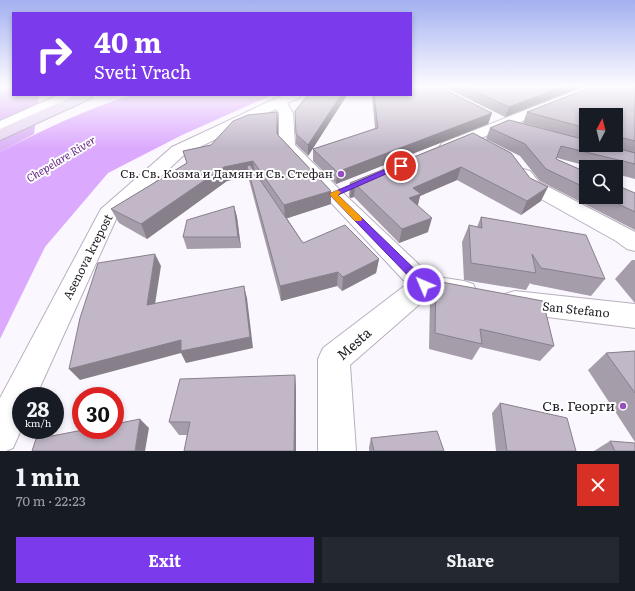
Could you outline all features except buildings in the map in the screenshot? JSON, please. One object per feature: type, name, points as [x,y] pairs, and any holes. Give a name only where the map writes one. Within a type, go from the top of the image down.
[{"type":"main road","points":[[0,135],[61,107]]},
{"type":"street","points":[[0,128],[44,107]]},
{"type":"street","name":"Asenova krepost","points":[[0,435],[108,214],[178,151],[269,107]]},
{"type":"street","points":[[286,107],[287,146],[340,191],[424,285]]},
{"type":"street","points":[[433,153],[545,107]]},
{"type":"street","points":[[484,114],[504,124],[526,130]]},
{"type":"street","points":[[469,138],[488,148]]},
{"type":"street","points":[[513,161],[532,186],[624,235],[635,243]]},
{"type":"street","name":"San Stefano","points":[[424,285],[542,306],[635,316]]},
{"type":"street","name":"Mesta","points":[[337,451],[334,359],[424,285]]},
{"type":"shaded area","points":[[0,107],[37,107],[34,134],[0,152]]},
{"type":"water","name":"Chepelare River","points":[[98,107],[245,107],[182,135],[108,173],[45,247],[0,339],[0,152],[65,120]]},
{"type":"slow traffic","points":[[337,192],[333,194],[358,219]]},
{"type":"place","name":"Св. Св. Козма и Дамян и Св. Стефан","points":[[341,174]]},
{"type":"place","name":"Св. Георги","points":[[623,406]]},
{"type":"route","points":[[401,166],[333,194],[424,285]]}]
